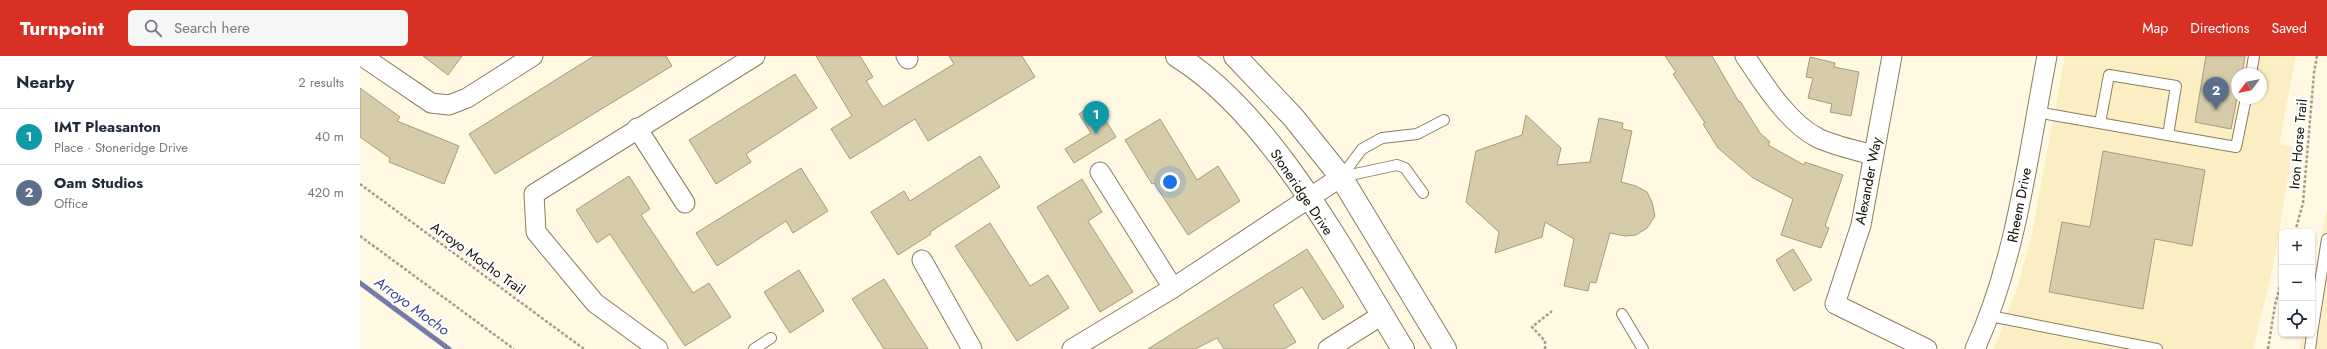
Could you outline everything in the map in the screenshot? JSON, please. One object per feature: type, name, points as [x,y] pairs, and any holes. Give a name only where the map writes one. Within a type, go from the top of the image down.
[{"type":"main road","name":"Stoneridge Drive","points":[[1177,56],[1196,70],[1260,131],[1309,199],[1403,349]]},
{"type":"main road","points":[[1235,56],[1293,117],[1341,177],[1445,349]]},
{"type":"street","points":[[362,56],[431,103],[449,105],[467,98],[533,56]]},
{"type":"street","points":[[658,349],[595,303],[536,232],[534,194],[637,128],[755,56]]},
{"type":"street","points":[[1746,56],[1764,85],[1787,114],[1817,137],[1873,155]]},
{"type":"street","name":"Alexander Way","points":[[1892,56],[1861,225],[1835,304],[1926,349]]},
{"type":"street","name":"Rheem Drive","points":[[1975,349],[1990,316],[2009,258],[2047,56]]},
{"type":"street","points":[[637,128],[685,203]]},
{"type":"street","points":[[1100,172],[1173,288]]},
{"type":"street","points":[[1072,349],[1173,288],[1341,177]]},
{"type":"street","points":[[922,260],[972,349]]},
{"type":"street","points":[[1328,349],[1382,315]]},
{"type":"lane","points":[[2251,68],[2254,56]]},
{"type":"lane","points":[[2100,123],[2108,74],[2176,86],[2168,135]]},
{"type":"lane","points":[[2036,112],[2236,147],[2245,104]]},
{"type":"lane","points":[[1341,177],[1362,149],[1382,138],[1417,134],[1444,120]]},
{"type":"lane","points":[[1341,177],[1398,165],[1405,168],[1423,193]]},
{"type":"lane","points":[[2315,315],[2327,239]]},
{"type":"lane","points":[[1622,314],[1643,349]]},
{"type":"lane","points":[[1990,316],[2158,349]]},
{"type":"lane","points":[[2310,349],[2312,337]]},
{"type":"lane","points":[[754,349],[771,338]]},
{"type":"path","name":"Iron Horse Trail","points":[[2296,229],[2303,203],[2314,73],[2318,56]]},
{"type":"path","name":"Arroyo Mocho Trail","points":[[360,184],[584,349]]},
{"type":"path","points":[[360,236],[514,349]]},
{"type":"path","points":[[2268,349],[2275,305],[2279,290]]},
{"type":"path","points":[[1545,349],[1546,342],[1532,327],[1552,311]]},
{"type":"shaded area","points":[[2065,56],[2296,56],[2279,144],[2293,147],[2273,267],[2253,349],[1994,349],[2018,285],[2031,238]]},
{"type":"shaded area","points":[[2327,209],[2327,349],[2300,349],[2302,337],[2315,337],[2315,271]]},
{"type":"building","points":[[423,56],[462,56],[448,75]]},
{"type":"building","points":[[594,56],[666,56],[672,66],[495,174],[469,134]]},
{"type":"building","points":[[816,56],[860,56],[873,77],[866,81],[883,107],[954,64],[949,56],[1022,56],[1035,77],[928,141],[915,119],[850,159],[831,129],[852,116]]},
{"type":"building","points":[[1665,56],[1712,56],[1739,102],[1740,101],[1760,133],[1770,142],[1768,145],[1804,165],[1805,162],[1843,175],[1825,226],[1829,228],[1821,248],[1781,235],[1793,199],[1753,178],[1718,148],[1703,124],[1705,123],[1673,74],[1676,72]]},
{"type":"building","points":[[2206,56],[2245,56],[2243,68],[2231,68],[2231,104],[2236,104],[2231,129],[2195,122]]},
{"type":"building","points":[[1810,57],[1835,63],[1834,67],[1859,72],[1851,116],[1830,112],[1832,104],[1808,98],[1813,78],[1806,77]]},
{"type":"building","points":[[795,74],[817,108],[746,154],[751,162],[716,184],[689,140]]},
{"type":"building","points":[[360,88],[400,117],[397,121],[459,146],[444,184],[389,162],[390,158],[360,137]]},
{"type":"building","points":[[1095,103],[1116,137],[1074,163],[1065,149],[1091,133],[1079,114]]},
{"type":"building","points":[[1526,115],[1561,148],[1557,165],[1590,162],[1599,118],[1623,123],[1622,129],[1632,131],[1621,182],[1636,186],[1647,192],[1652,202],[1655,216],[1647,228],[1636,235],[1625,236],[1610,233],[1596,283],[1590,282],[1588,291],[1564,286],[1574,239],[1545,222],[1542,237],[1495,253],[1499,232],[1466,202],[1476,151],[1522,135]]},
{"type":"building","points":[[1160,119],[1197,180],[1218,166],[1240,201],[1188,235],[1154,183],[1152,184],[1125,140]]},
{"type":"building","points":[[2103,151],[2205,170],[2192,246],[2155,239],[2143,309],[2049,292],[2062,222],[2090,227]]},
{"type":"building","points":[[980,156],[1000,187],[930,232],[931,234],[898,255],[871,212],[904,191],[910,201]]},
{"type":"building","points":[[801,168],[828,211],[793,233],[786,221],[717,266],[696,233]]},
{"type":"building","points":[[629,176],[650,209],[641,215],[693,293],[709,283],[731,317],[685,346],[610,234],[597,243],[576,210]]},
{"type":"building","points":[[1082,179],[1102,212],[1088,221],[1133,292],[1100,312],[1037,207]]},
{"type":"building","points":[[990,223],[1030,286],[1048,275],[1069,308],[1017,341],[955,246]]},
{"type":"building","points":[[1307,249],[1344,307],[1323,320],[1302,287],[1273,305],[1296,342],[1284,349],[1224,349],[1217,338],[1195,349],[1148,349]]},
{"type":"building","points":[[1793,249],[1812,280],[1794,291],[1776,260]]},
{"type":"building","points":[[799,270],[824,311],[790,333],[764,292]]},
{"type":"building","points":[[884,279],[928,349],[884,349],[852,299]]},
{"type":"waterway","name":"Arroyo Mocho","points":[[360,283],[449,349]]},
{"type":"place","name":"Oam Studios","points":[[2216,110]]},
{"type":"place","name":"IMT Pleasanton","points":[[1096,134]]}]
